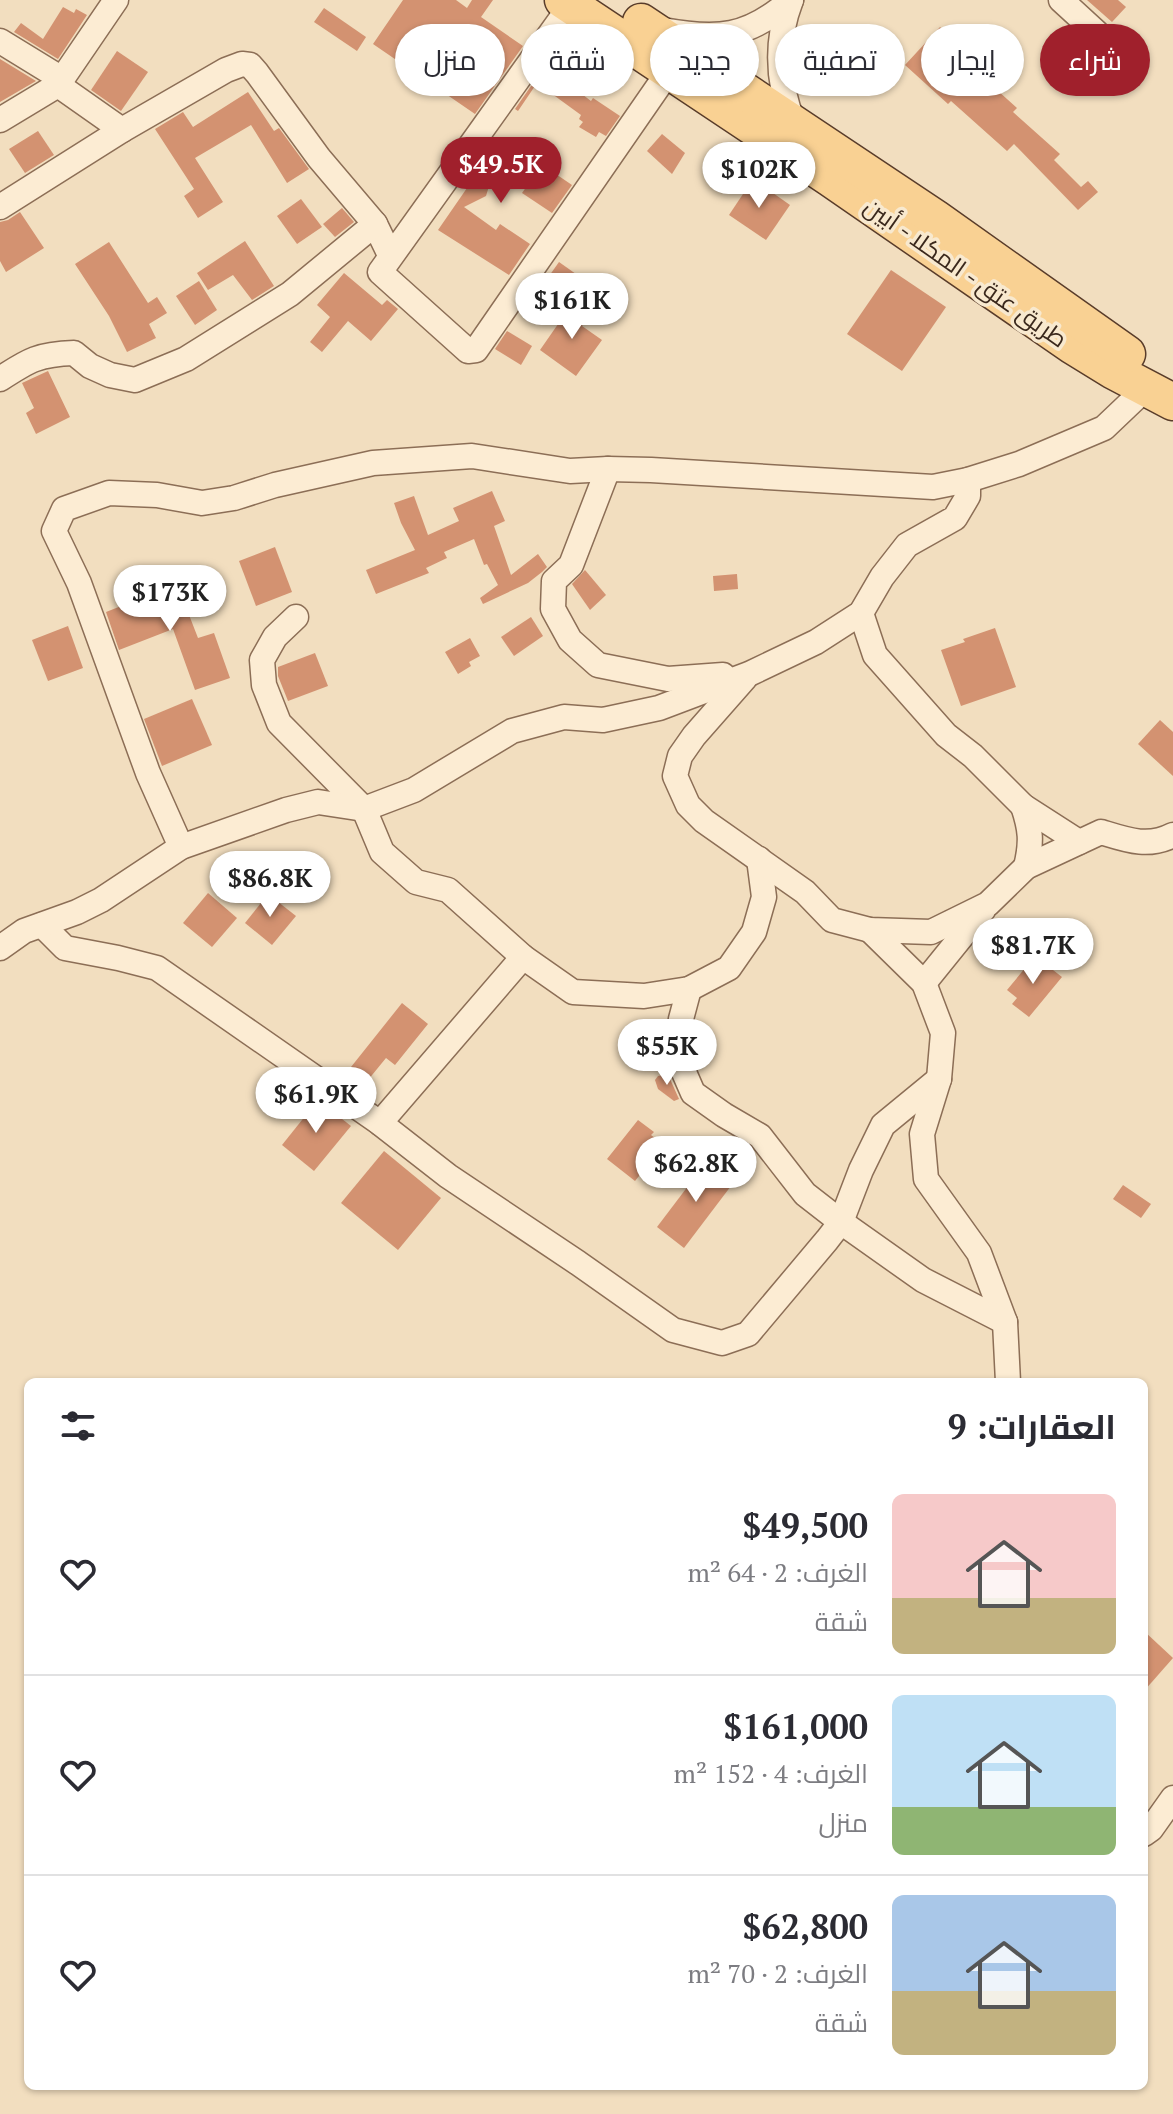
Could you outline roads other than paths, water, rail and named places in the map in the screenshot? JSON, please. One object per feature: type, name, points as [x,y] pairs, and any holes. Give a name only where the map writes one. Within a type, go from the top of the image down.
[{"type":"main road","name":"طريق عتق - المكلا - أبين","points":[[608,0],[650,28]]},
{"type":"main road","name":"طريق عتق - المكلا - أبين","points":[[567,2],[650,58]]},
{"type":"main road","name":"طريق عتق - المكلا - أبين","points":[[707,96],[1073,346],[1164,393]]},
{"type":"main road","name":"طريق عتق - المكلا - أبين","points":[[753,96],[1003,266],[1164,393]]},
{"type":"street","points":[[0,120],[60,82],[116,0]]},
{"type":"street","points":[[756,24],[791,0]]},
{"type":"street","points":[[791,0],[781,32],[779,66],[793,122]]},
{"type":"street","points":[[1061,0],[1087,24]]},
{"type":"street","points":[[567,2],[380,272],[468,351],[476,350],[652,96]]},
{"type":"street","points":[[0,41],[122,130]]},
{"type":"street","points":[[0,207],[122,130],[226,70],[242,64],[250,65],[319,158],[375,224],[390,255]]},
{"type":"street","points":[[0,379],[30,360],[50,354],[74,353],[90,366],[110,375],[135,380],[186,359],[290,294],[375,224]]},
{"type":"street","points":[[181,847],[148,773],[79,583],[54,531],[64,509],[109,493],[157,495],[202,503],[234,498],[275,485],[373,463],[472,456],[570,471],[608,469],[933,487],[1019,464],[1104,428],[1164,393]]},
{"type":"street","points":[[608,469],[571,565],[554,581],[553,609],[570,640],[598,665],[668,679],[749,674]]},
{"type":"street","points":[[0,948],[24,931],[101,900],[181,847],[318,802],[364,809],[414,790],[512,731],[564,717],[603,720],[659,708],[749,674],[816,642],[861,613],[882,577],[907,545],[955,518],[968,496],[968,480]]},
{"type":"street","points":[[861,613],[875,655],[946,735],[973,756],[1023,806],[1079,842]]},
{"type":"street","points":[[296,617],[275,637],[262,660],[264,685],[279,723],[364,809],[382,852],[416,882],[448,890],[523,957],[573,992],[644,996],[689,989],[729,968],[754,932],[764,897],[759,859]]},
{"type":"street","points":[[749,674],[680,756],[675,776],[688,805],[704,821],[805,892],[832,920],[870,930],[931,932],[988,904]]},
{"type":"street","points":[[1023,806],[1031,837],[1026,867]]},
{"type":"street","points":[[924,983],[988,904],[1026,867],[1101,832],[1128,841],[1158,843],[1173,835]]},
{"type":"street","points":[[42,925],[65,948],[157,968],[380,1123],[448,1176],[673,1330],[722,1343],[748,1334],[841,1222],[883,1125],[939,1079]]},
{"type":"street","points":[[870,930],[924,983],[943,1033],[939,1079],[922,1134],[926,1179],[979,1253],[1005,1322],[1008,1378]]},
{"type":"street","points":[[380,1123],[523,957]]},
{"type":"street","points":[[689,989],[676,1054],[693,1093],[760,1136],[805,1194],[841,1222],[923,1280],[1005,1322]]},
{"type":"street","points":[[1148,1831],[1173,1798]]}]
